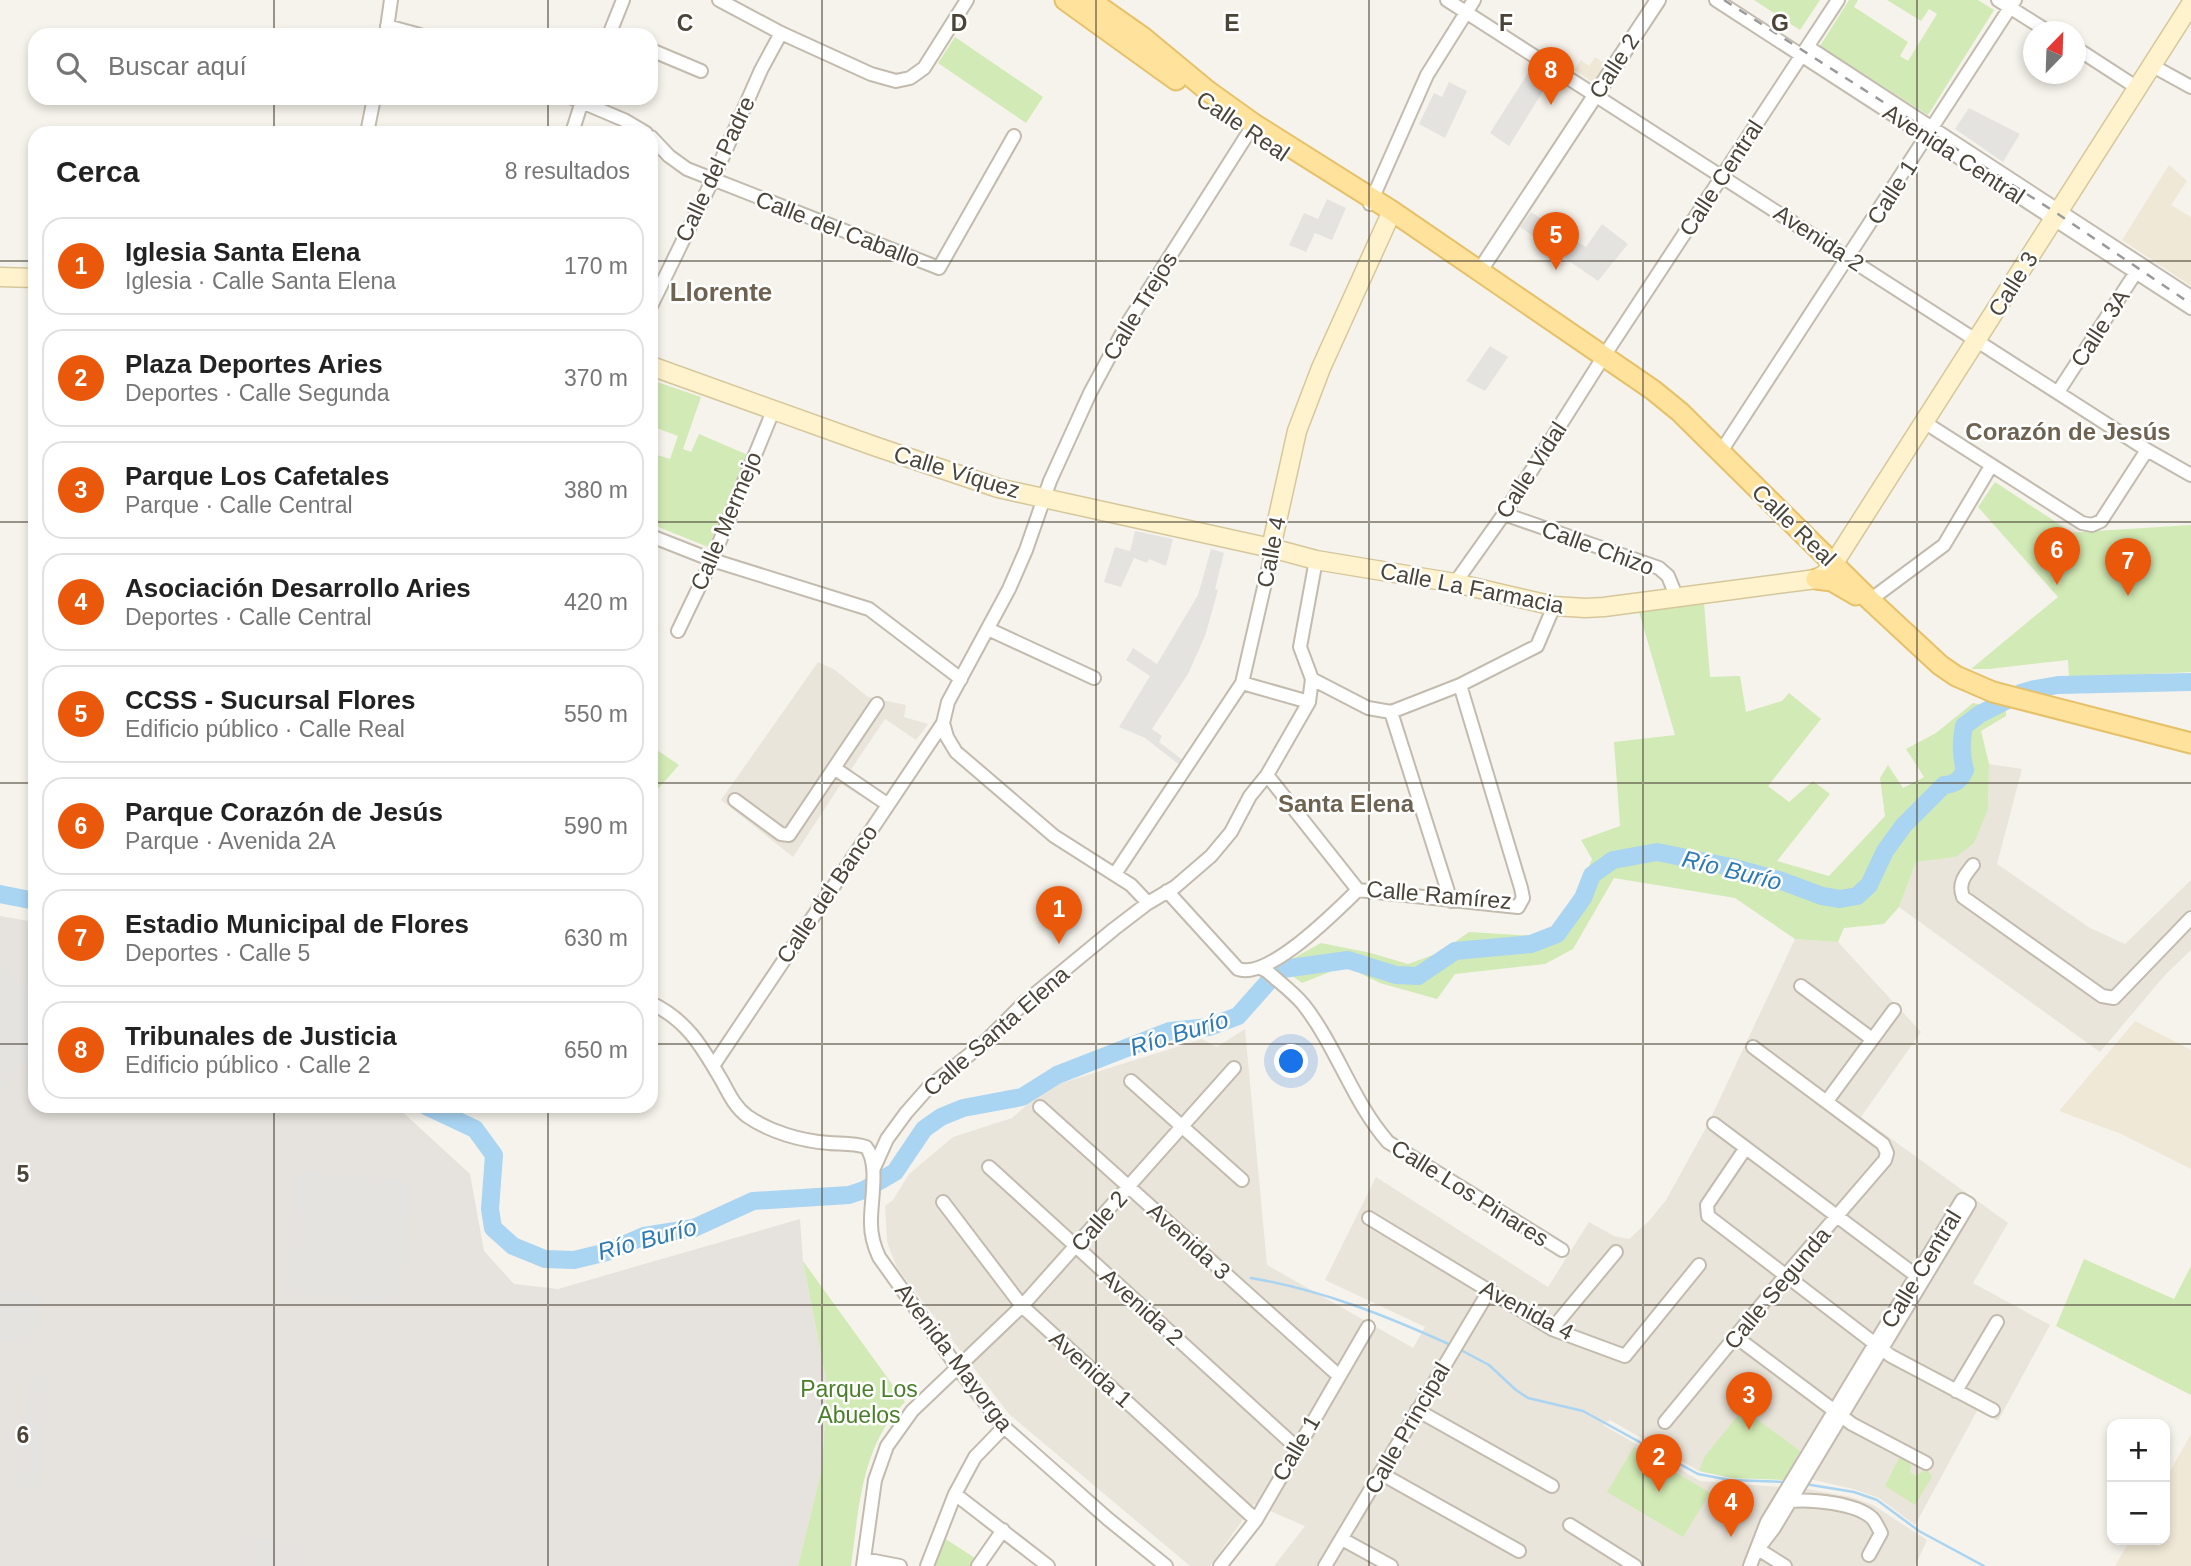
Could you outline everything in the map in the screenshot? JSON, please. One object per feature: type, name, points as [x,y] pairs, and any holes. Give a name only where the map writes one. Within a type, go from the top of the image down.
[{"type":"main road","name":"Calle Real","points":[[1066,0],[1251,128],[1429,238],[1604,356],[1680,412],[1870,600],[1940,665],[1956,676],[1993,692],[2191,743]]},
{"type":"main road","points":[[1073,0],[1091,10],[1100,3],[1107,21],[1131,38],[1145,57]]},
{"type":"main road","name":"Calle Real","points":[[1100,3],[1251,128]]},
{"type":"main road","name":"Calle 3","points":[[1834,563],[2191,4]]},
{"type":"main road","name":"Calle 4","points":[[1271,548],[1297,431],[1321,368],[1390,214]]},
{"type":"main road","points":[[0,277],[28,278]]},
{"type":"main road","name":"Calle Víquez","points":[[658,369],[970,479],[1271,548]]},
{"type":"main road","name":"Calle La Farmacia","points":[[1271,548],[1316,560],[1455,583],[1554,606],[1604,607],[1816,579]]},
{"type":"main road","points":[[1816,579],[1825,574],[1834,563]]},
{"type":"main road","points":[[1816,579],[1832,581],[1862,599],[1870,600]]},
{"type":"street","points":[[386,28],[391,0]]},
{"type":"street","points":[[613,28],[623,0]]},
{"type":"street","points":[[719,0],[781,33],[888,80],[904,80],[924,68],[967,0]]},
{"type":"street","name":"Avenida 2","points":[[1447,0],[2147,450],[2191,475]]},
{"type":"street","points":[[1371,203],[1427,75],[1474,0]]},
{"type":"street","name":"Calle 2","points":[[1479,272],[1658,0]]},
{"type":"street","name":"Avenida Central","points":[[1716,0],[1804,51],[2058,215],[2191,308]]},
{"type":"street","name":"Calle Central","points":[[1604,356],[1838,0]]},
{"type":"street","points":[[1998,0],[2012,3],[2035,21]]},
{"type":"street","name":"Calle 1","points":[[1720,453],[2012,3]]},
{"type":"street","name":"Calle del Padre","points":[[658,292],[781,33]]},
{"type":"street","points":[[658,53],[701,71]]},
{"type":"street","points":[[2086,54],[2136,87]]},
{"type":"street","points":[[2151,65],[2191,87]]},
{"type":"street","points":[[368,126],[373,105]]},
{"type":"street","points":[[573,126],[578,105]]},
{"type":"street","points":[[592,105],[634,126]]},
{"type":"street","name":"Calle Trejos","points":[[988,629],[1027,550],[1044,498],[1090,393],[1127,324],[1251,128]]},
{"type":"street","name":"Calle del Caballo","points":[[713,179],[939,268],[1014,136]]},
{"type":"street","points":[[658,144],[677,164],[713,179]]},
{"type":"street","name":"Avenida Central","points":[[2138,269],[2191,297]]},
{"type":"street","name":"Calle 3A","points":[[2058,392],[2138,269]]},
{"type":"street","name":"Calle Vidal","points":[[1455,583],[1504,514],[1604,356]]},
{"type":"street","name":"Calle Mermejo","points":[[678,631],[712,560],[773,411]]},
{"type":"street","points":[[1924,422],[2082,523],[2092,525],[2101,521],[2147,450]]},
{"type":"street","points":[[1870,600],[1944,545],[1992,466]]},
{"type":"street","name":"Calle Chizo","points":[[1504,514],[1659,568],[1668,576],[1678,598]]},
{"type":"street","points":[[658,539],[712,560],[869,609],[961,679]]},
{"type":"street","name":"Calle 4","points":[[1115,874],[1242,683],[1271,548]]},
{"type":"street","name":"Calle Santa Elena","points":[[873,1169],[887,1139],[928,1088],[985,1042],[1023,1004],[1211,856],[1231,832],[1250,796],[1267,775],[1309,702],[1312,680],[1300,647],[1316,560]]},
{"type":"street","points":[[1312,680],[1368,708],[1391,712],[1460,685],[1537,646],[1554,606]]},
{"type":"street","points":[[988,629],[1094,678]]},
{"type":"street","name":"Calle del Banco","points":[[713,1066],[943,723],[948,702],[988,629]]},
{"type":"street","points":[[1242,683],[1309,702]]},
{"type":"street","name":"Calle Ramírez","points":[[1267,775],[1358,890],[1515,908],[1521,904],[1523,898],[1460,685]]},
{"type":"street","points":[[735,800],[781,834],[789,835],[877,704]]},
{"type":"street","points":[[1391,712],[1451,901]]},
{"type":"street","points":[[943,723],[956,752],[973,769],[1054,836],[1115,874],[1139,892],[1148,903]]},
{"type":"street","points":[[834,768],[887,804]]},
{"type":"street","points":[[1973,865],[1963,878],[1960,889],[1963,897],[2108,998],[2114,998],[2191,918]]},
{"type":"street","points":[[1263,970],[1307,938],[1358,890]]},
{"type":"street","name":"Calle Los Pinares","points":[[1167,891],[1238,969],[1247,972],[1263,970],[1303,1004],[1374,1127],[1388,1142],[1562,1250]]},
{"type":"street","points":[[1801,986],[1872,1039]]},
{"type":"street","points":[[658,1007],[679,1019],[698,1040],[741,1111],[763,1125],[809,1141],[860,1145],[887,1139]]},
{"type":"street","points":[[1753,1047],[1827,1101],[1894,1010]]},
{"type":"street","name":"Calle 2","points":[[863,1563],[875,1480],[887,1446],[912,1411],[1021,1306],[1234,1068]]},
{"type":"street","points":[[1131,1081],[1242,1181]]},
{"type":"street","name":"Calle Segunda","points":[[1665,1422],[1885,1160],[1887,1153],[1883,1144],[1827,1101]]},
{"type":"street","name":"Avenida 3","points":[[1040,1107],[1338,1376]]},
{"type":"street","points":[[1714,1124],[1920,1279]]},
{"type":"street","points":[[860,1145],[869,1150],[873,1169]]},
{"type":"street","points":[[1745,1149],[1707,1205],[1708,1216],[1879,1347],[1993,1410]]},
{"type":"street","name":"Avenida 2","points":[[989,1167],[1296,1447]]},
{"type":"street","name":"Avenida Mayorga","points":[[873,1169],[870,1227],[873,1244],[879,1257],[958,1368],[1004,1427],[1166,1566]]},
{"type":"street","name":"Calle Central","points":[[1750,1566],[1758,1549],[1774,1528],[1801,1474],[1969,1204],[1962,1200],[1920,1279]]},
{"type":"street","name":"Avenida 1","points":[[943,1202],[1021,1306],[1256,1520]]},
{"type":"street","name":"Avenida 4","points":[[1368,1218],[1552,1329],[1625,1356],[1699,1265]]},
{"type":"street","points":[[1552,1329],[1616,1252]]},
{"type":"street","name":"Calle Principal","points":[[1325,1566],[1489,1291]]},
{"type":"street","points":[[1956,1391],[1997,1322]]},
{"type":"street","name":"Calle 1","points":[[1220,1566],[1256,1520],[1368,1327]]},
{"type":"street","points":[[1736,1337],[1838,1414],[1926,1464]]},
{"type":"street","points":[[1417,1410],[1552,1486]]},
{"type":"street","points":[[927,1566],[955,1494],[975,1457],[1004,1427]]},
{"type":"street","points":[[1380,1474],[1519,1551]]},
{"type":"street","points":[[1791,1493],[1865,1512],[1875,1520],[1881,1533],[1869,1555]]},
{"type":"street","points":[[955,1494],[1048,1566]]},
{"type":"street","points":[[1570,1525],[1635,1566]]},
{"type":"street","points":[[978,1566],[1003,1530]]},
{"type":"street","points":[[1342,1539],[1391,1566]]},
{"type":"street","points":[[1758,1549],[1785,1566]]},
{"type":"street","points":[[863,1563],[900,1566]]},
{"type":"shaded area","points":[[1595,57],[1606,64],[1594,83],[1574,70],[1581,60],[1589,66]]},
{"type":"shaded area","points":[[1531,68],[1550,80],[1509,146],[1490,133]]},
{"type":"shaded area","points":[[1449,82],[1467,91],[1445,138],[1419,124],[1434,93],[1442,97]]},
{"type":"shaded area","points":[[1969,108],[2020,134],[2003,162],[1955,129]]},
{"type":"shaded area","points":[[2169,165],[2187,181],[2171,205],[2191,217],[2191,286],[2122,240]]},
{"type":"shaded area","points":[[1327,199],[1346,208],[1332,240],[1315,233],[1306,252],[1289,245],[1304,213],[1318,219]]},
{"type":"shaded area","points":[[1531,212],[1586,247],[1602,224],[1628,244],[1598,281],[1520,227]]},
{"type":"shaded area","points":[[1490,346],[1508,357],[1485,391],[1466,381]]},
{"type":"shaded area","points":[[1135,531],[1173,539],[1166,566],[1149,559],[1147,563],[1134,558],[1121,587],[1104,582],[1115,547],[1130,551]]},
{"type":"shaded area","points":[[1211,549],[1224,553],[1215,589],[1218,590],[1205,636],[1188,674],[1152,729],[1162,736],[1159,742],[1184,761],[1181,766],[1145,738],[1119,727],[1150,676],[1126,660],[1133,648],[1157,664],[1198,595]]},
{"type":"shaded area","points":[[818,662],[835,670],[868,697],[906,705],[904,717],[928,724],[916,740],[885,719],[850,771],[881,792],[873,804],[841,784],[793,857],[721,800]]},
{"type":"shaded area","points":[[1989,764],[2022,769],[1997,864],[2090,928],[2125,944],[2191,880],[2191,950],[2165,975],[2100,1052],[1899,907],[1916,862],[1956,857],[1988,809]]},
{"type":"shaded area","points":[[0,916],[28,921],[28,1113],[404,1113],[470,1174],[484,1251],[514,1284],[558,1289],[800,1219],[803,1261],[827,1385],[822,1468],[798,1566],[0,1566]]},
{"type":"shaded area","points":[[1795,939],[1838,942],[1921,1032],[1861,1117],[2008,1223],[1973,1283],[2050,1325],[1998,1421],[1977,1411],[1915,1525],[1879,1498],[1853,1489],[1814,1480],[1732,1478],[1699,1471],[1610,1420],[1603,1425],[1700,1481],[1807,1489],[1851,1497],[1873,1505],[1927,1540],[1915,1566],[1274,1566],[1305,1526],[1254,1504],[1210,1566],[1190,1566],[1009,1414],[897,1268],[887,1242],[885,1206],[893,1200],[909,1174],[953,1137],[1012,1118],[1046,1088],[1202,1039],[1217,1047],[1245,1029],[1267,1265],[1413,1348],[1425,1327],[1325,1280],[1376,1177],[1548,1287],[1589,1222],[1614,1236],[1629,1239],[1650,1220],[1666,1200],[1707,1126]]},
{"type":"shaded area","points":[[1,967],[28,990],[28,1058],[0,1091]]},
{"type":"shaded area","points":[[2135,1021],[2191,1050],[2191,1169],[2121,1134],[2059,1111]]},
{"type":"shaded area","points":[[296,1171],[408,1180],[403,1303],[286,1294]]},
{"type":"shaded area","points":[[0,1290],[40,1294],[35,1343],[0,1339]]},
{"type":"shaded area","points":[[29,1373],[49,1375],[37,1489],[16,1487]]},
{"type":"shaded area","points":[[2191,1434],[2191,1566],[2115,1566],[2127,1545],[2170,1545],[2170,1471]]},
{"type":"shaded area","points":[[244,1536],[303,1545],[301,1566],[242,1566]]},
{"type":"green space","points":[[1754,0],[1820,0],[1800,30]]},
{"type":"green space","points":[[1849,0],[1858,0],[1854,7],[1908,42],[1900,56],[1908,61],[1937,14],[1929,9],[1921,21],[1887,0],[1978,0],[1994,10],[1928,115],[1820,46]]},
{"type":"green space","points":[[955,37],[1043,97],[1026,123],[938,63]]},
{"type":"green space","points":[[658,382],[701,397],[683,449],[691,452],[699,434],[748,455],[708,547],[658,527],[658,455],[670,459],[678,436],[658,429]]},
{"type":"green space","points":[[1995,482],[2065,528],[2064,533],[2191,525],[2191,672],[2069,678],[2068,660],[1971,669],[2058,597],[1978,507]]},
{"type":"green space","points":[[1704,603],[1710,677],[1740,676],[1746,712],[1782,701],[1789,693],[1821,719],[1768,786],[1789,802],[1813,781],[1830,794],[1777,861],[1829,876],[1885,816],[1880,778],[1888,765],[1903,788],[1924,777],[1906,749],[1936,733],[1973,703],[2006,711],[2006,716],[1981,731],[1989,764],[1988,809],[1974,843],[1956,857],[1916,862],[1899,907],[1884,924],[1844,928],[1838,942],[1795,939],[1735,898],[1614,878],[1573,949],[1545,964],[1455,974],[1437,999],[1380,983],[1345,966],[1302,983],[1279,966],[1321,943],[1408,964],[1441,952],[1469,932],[1535,936],[1559,928],[1568,916],[1592,859],[1581,840],[1620,826],[1614,742],[1675,735],[1639,612]]},
{"type":"green space","points":[[658,751],[679,765],[658,789]]},
{"type":"green space","points":[[2084,1259],[2174,1299],[2191,1266],[2191,1395],[2056,1326]]},
{"type":"green space","name":"Parque Los Abuelos","points":[[803,1261],[905,1402],[890,1419],[879,1438],[864,1479],[851,1566],[798,1566],[822,1468],[827,1385]]},
{"type":"green space","points":[[1743,1409],[1800,1451],[1784,1480],[1732,1478],[1699,1471],[1705,1456]]},
{"type":"green space","points":[[1634,1447],[1710,1493],[1683,1537],[1607,1492]]},
{"type":"green space","points":[[1900,1456],[1911,1465],[1910,1472],[1916,1476],[1928,1471],[1932,1477],[1915,1505],[1885,1486]]},
{"type":"green space","points":[[941,1536],[975,1558],[970,1566],[930,1566]]},
{"type":"waterway","name":"Río Burío","points":[[441,1113],[475,1129],[494,1155],[490,1209],[493,1228],[513,1246],[545,1259],[574,1260],[607,1252],[644,1236],[694,1228],[753,1201],[849,1195],[864,1190],[895,1172],[924,1129],[941,1117],[963,1108],[1022,1097],[1057,1075],[1170,1031],[1209,1027],[1238,1016],[1283,969],[1348,960],[1396,975],[1418,976],[1455,951],[1531,944],[1557,934],[1583,898],[1592,875],[1613,860],[1657,852],[1731,867],[1779,880],[1822,896],[1840,899],[1857,896],[1869,885],[1885,851],[1904,825],[1944,785],[1955,782],[1961,776],[1965,770],[1962,748],[1964,726],[1980,714],[2021,693],[2058,685],[2191,682]]},
{"type":"waterway","name":"Río Burío","points":[[0,894],[28,900]]},
{"type":"waterway","points":[[1251,1278],[1303,1289],[1354,1305],[1453,1346]]},
{"type":"waterway","points":[[1459,1349],[1489,1365],[1528,1398],[1583,1411],[1698,1474],[1730,1480],[1785,1482]]},
{"type":"waterway","points":[[1805,1484],[1854,1492],[1877,1500],[1919,1531],[1984,1566]]},
{"type":"railway","points":[[1724,0],[2058,214],[2191,304]]},
{"type":"place","name":"Tribunales de Justicia","points":[[1551,105]]},
{"type":"place","name":"CCSS - Sucursal Flores","points":[[1556,270]]},
{"type":"place","name":"Parque Corazón de Jesús","points":[[2057,585]]},
{"type":"place","name":"Estadio Municipal de Flores","points":[[2128,596]]},
{"type":"place","name":"Iglesia Santa Elena","points":[[1059,944]]},
{"type":"place","name":"Parque Los Cafetales","points":[[1749,1430]]},
{"type":"place","name":"Plaza Deportes Aries","points":[[1659,1492]]},
{"type":"place","name":"Asociación Desarrollo Aries","points":[[1731,1537]]},
{"type":"district","name":"Llorente","points":[[721,292]]},
{"type":"district","name":"Corazón de Jesús","points":[[2068,431]]},
{"type":"district","name":"Santa Elena","points":[[1346,803]]}]
